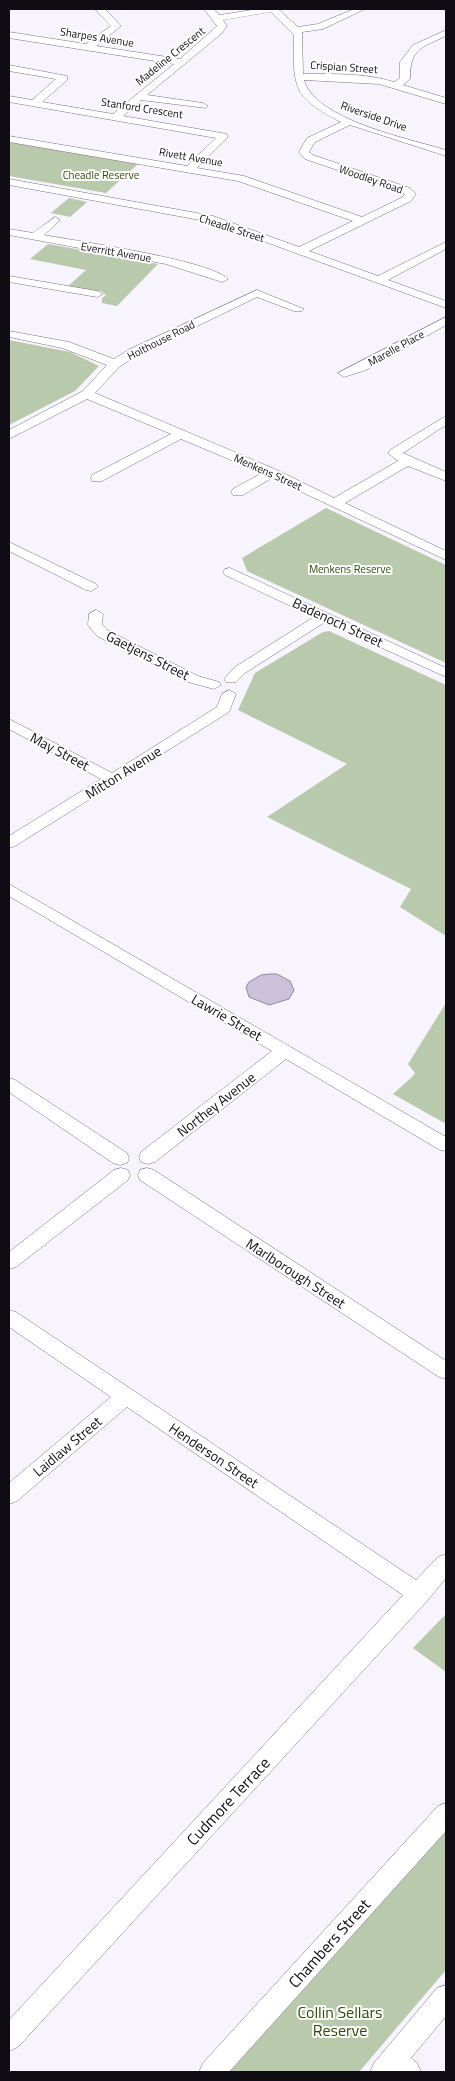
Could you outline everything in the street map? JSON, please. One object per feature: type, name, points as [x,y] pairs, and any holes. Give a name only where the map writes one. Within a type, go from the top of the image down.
[{"type":"street","points":[[88,47],[116,26],[100,9]]},
{"type":"street","name":"Madeline Crescent","points":[[115,117],[218,32],[222,26],[218,18],[208,9]]},
{"type":"street","points":[[218,18],[273,9],[299,35],[298,77]]},
{"type":"street","points":[[296,30],[320,26],[361,9]]},
{"type":"street","points":[[395,86],[405,79],[405,62],[416,47],[446,32]]},
{"type":"street","name":"Sharpes Avenue","points":[[9,35],[182,62]]},
{"type":"street","points":[[9,68],[64,78],[34,103]]},
{"type":"street","name":"Crispian Street","points":[[298,77],[380,81],[446,101]]},
{"type":"street","name":"Riverside Drive","points":[[298,77],[308,97],[322,110],[349,122],[446,153]]},
{"type":"street","points":[[139,98],[190,106],[204,106]]},
{"type":"street","name":"Stanford Crescent","points":[[9,99],[223,136],[190,169]]},
{"type":"street","name":"Woodley Road","points":[[300,251],[362,221],[411,194],[406,190],[309,157],[304,152],[319,135],[349,122]]},
{"type":"street","name":"Rivett Avenue","points":[[9,139],[190,169],[253,182],[362,221]]},
{"type":"street","name":"Cheadle Street","points":[[9,182],[206,218],[446,305]]},
{"type":"street","points":[[35,237],[55,220]]},
{"type":"street","name":"Everritt Avenue","points":[[9,232],[166,261],[190,267],[222,279]]},
{"type":"street","points":[[379,280],[446,245]]},
{"type":"street","points":[[9,279],[97,294]]},
{"type":"street","name":"Holthouse Road","points":[[9,435],[87,394],[115,364],[132,353],[256,293],[298,309]]},
{"type":"street","name":"Marelle Place","points":[[344,373],[362,367],[446,320]]},
{"type":"street","points":[[9,334],[65,345],[115,364]]},
{"type":"street","name":"Menkens Street","points":[[87,394],[272,473],[446,556]]},
{"type":"street","points":[[446,420],[394,453],[407,461],[446,477]]},
{"type":"street","points":[[97,478],[181,434]]},
{"type":"street","points":[[336,502],[407,461]]},
{"type":"street","points":[[238,492],[272,473]]},
{"type":"street","points":[[9,546],[91,587]]},
{"type":"street","name":"Badenoch Street","points":[[230,572],[446,672]]},
{"type":"street","name":"Gaetjens Street","points":[[96,614],[95,625],[102,633],[194,678],[214,685],[218,692],[230,686]]},
{"type":"street","name":"Mitton Avenue","points":[[9,843],[224,709],[230,686],[240,670],[326,616]]},
{"type":"street","name":"May Street","points":[[9,723],[112,779]]},
{"type":"street","name":"Lawrie Street","points":[[9,889],[446,1145]]},
{"type":"street","name":"Northey Avenue","points":[[147,1166],[284,1051]]},
{"type":"street","points":[[9,1084],[121,1167],[132,1179],[147,1166]]},
{"type":"street","name":"Marlborough Street","points":[[147,1166],[446,1371]]},
{"type":"street","points":[[9,1262],[121,1167]]},
{"type":"street","name":"Henderson Street","points":[[9,1317],[418,1594]]},
{"type":"street","name":"Laidlaw Street","points":[[9,1495],[126,1396]]},
{"type":"street","name":"Cudmore Terrace","points":[[9,2038],[446,1563]]},
{"type":"street","name":"Chambers Street","points":[[212,2072],[446,1814]]},
{"type":"street","points":[[394,2068],[446,1997]]},
{"type":"green space","name":"Cheadle Reserve","points":[[9,142],[138,164],[106,193],[9,176]]},
{"type":"green space","points":[[69,198],[87,202],[70,217],[51,213]]},
{"type":"green space","points":[[48,244],[158,264],[117,306],[102,303],[102,298],[106,295],[101,291],[66,288],[86,270],[30,259]]},
{"type":"green space","points":[[9,340],[70,352],[99,366],[75,391],[9,425]]},
{"type":"green space","name":"Menkens Reserve","points":[[326,508],[446,565],[446,663],[247,571],[242,558]]},
{"type":"green space","points":[[329,631],[446,685],[446,936],[400,907],[411,889],[267,817],[347,764],[238,710],[255,673],[323,632]]},
{"type":"green space","points":[[446,1003],[446,1124],[393,1094],[415,1073],[408,1064]]},
{"type":"green space","points":[[446,1614],[446,1672],[413,1648]]},
{"type":"green space","name":"Collin Sellars Reserve","points":[[446,1831],[446,1970],[359,2072],[229,2072]]},
{"type":"building","points":[[277,974],[290,981],[294,990],[289,999],[269,1005],[249,997],[246,987],[249,982],[261,975]]}]
